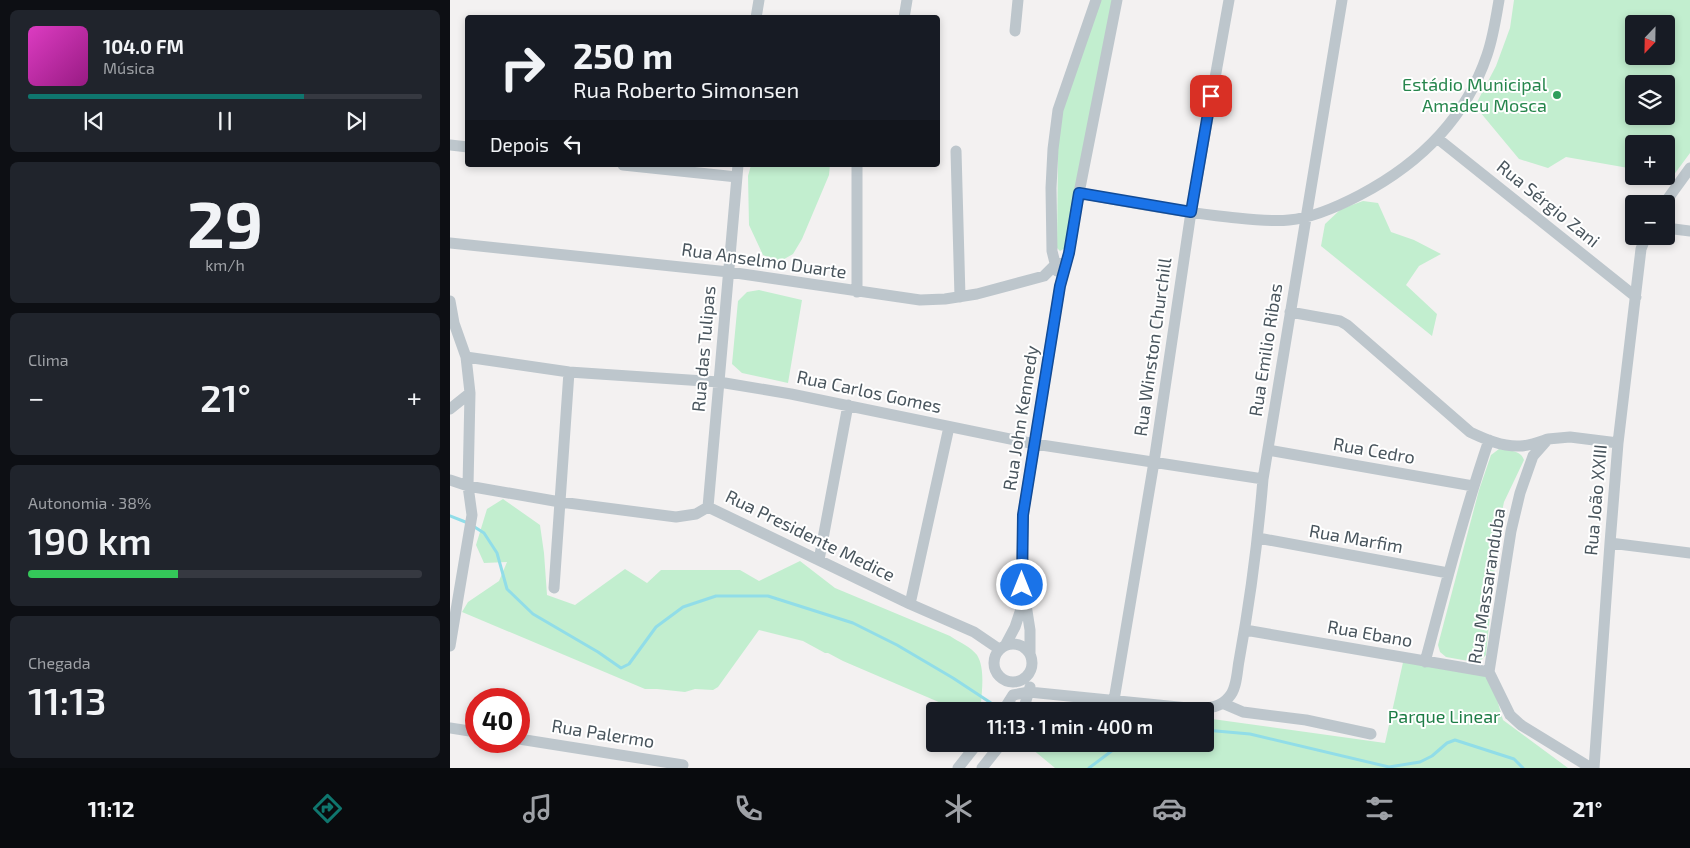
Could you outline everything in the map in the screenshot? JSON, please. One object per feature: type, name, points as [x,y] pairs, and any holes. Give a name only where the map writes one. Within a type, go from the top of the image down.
[{"type":"street","points":[[756,15],[759,0]]},
{"type":"street","points":[[904,15],[907,0]]},
{"type":"street","points":[[1015,31],[1018,0]]},
{"type":"street","name":"Rua John Kennedy","points":[[1061,263],[1052,251],[1051,188],[1058,110],[1096,0]]},
{"type":"street","name":"Rua John Kennedy","points":[[1002,646],[1015,627],[1021,609],[1023,515],[1060,286],[1061,263],[1069,253],[1117,0]]},
{"type":"street","name":"Rua Winston Churchill","points":[[1114,700],[1154,462],[1191,212],[1228,0]]},
{"type":"street","name":"Rua Emilio Ribas","points":[[1222,702],[1230,697],[1234,687],[1245,630],[1258,538],[1263,479],[1342,0]]},
{"type":"street","points":[[1079,193],[1191,212],[1248,219],[1289,220],[1306,217],[1346,202],[1395,175],[1416,160],[1438,138],[1458,112],[1478,78],[1487,54],[1499,0]]},
{"type":"street","name":"Rua Sérgio Zani","points":[[1438,138],[1636,297]]},
{"type":"street","points":[[450,145],[465,147]]},
{"type":"street","points":[[956,151],[960,297]]},
{"type":"street","points":[[642,167],[737,177]]},
{"type":"street","name":"Rua das Tulipas","points":[[708,507],[738,167]]},
{"type":"street","points":[[857,292],[858,167]]},
{"type":"street","points":[[1670,195],[1690,168]]},
{"type":"street","points":[[1675,229],[1690,231]]},
{"type":"street","name":"Rua Anselmo Duarte","points":[[450,243],[729,272],[920,300],[960,297],[1044,276],[1061,263]]},
{"type":"street","name":"Rua João XXIII","points":[[1592,768],[1618,443],[1643,245]]},
{"type":"street","points":[[450,301],[454,323],[466,357],[470,392],[468,486],[472,515],[450,646]]},
{"type":"street","points":[[1290,312],[1340,321],[1347,325],[1458,424],[1470,432],[1489,440],[1507,445],[1521,446],[1548,439],[1570,437],[1618,443]]},
{"type":"street","name":"Rua Carlos Gomes","points":[[466,357],[569,372],[719,382],[848,405],[1035,444],[1263,479]]},
{"type":"street","points":[[554,588],[569,372]]},
{"type":"street","points":[[450,409],[470,392]]},
{"type":"street","points":[[819,560],[848,405]]},
{"type":"street","points":[[910,604],[949,427]]},
{"type":"street","name":"Rua Massaranduba","points":[[1548,439],[1533,456],[1520,493],[1511,531],[1489,672],[1510,715],[1520,725],[1592,768]]},
{"type":"street","points":[[1426,662],[1448,573],[1473,486],[1489,440]]},
{"type":"street","name":"Rua Cedro","points":[[1268,450],[1473,486]]},
{"type":"street","name":"Rua Presidente Medice","points":[[450,480],[468,486],[560,502],[676,517],[696,514],[708,507],[1002,646]]},
{"type":"street","name":"Rua Marfim","points":[[1258,538],[1448,573]]},
{"type":"street","points":[[1610,543],[1690,553]]},
{"type":"street","name":"Rua John Kennedy","points":[[1022,585],[1028,608],[1030,654]]},
{"type":"street","name":"Rua Ebano","points":[[1245,630],[1489,672]]},
{"type":"street","points":[[1016,702],[994,666],[994,656],[1002,646],[1012,643],[1023,646],[1030,654],[1032,664],[1029,692],[1021,702]]},
{"type":"street","points":[[1004,680],[1015,682],[1026,678],[1030,673]]},
{"type":"street","points":[[1029,692],[1198,709],[1213,708],[1222,702],[1243,712],[1306,720],[1372,734]]},
{"type":"street","points":[[450,728],[465,730]]},
{"type":"street","name":"Rua Palermo","points":[[530,741],[683,764]]},
{"type":"street","points":[[958,768],[971,752]]},
{"type":"street","points":[[982,768],[995,752]]},
{"type":"green space","points":[[1100,0],[1113,0],[1065,248],[1060,251],[1057,248],[1058,147],[1062,110]]},
{"type":"green space","name":"Estádio Municipal Amadeu Mosca","points":[[1514,0],[1690,0],[1690,153],[1675,173],[1675,135],[1625,135],[1625,167],[1566,157],[1548,168],[1519,159],[1475,106],[1496,66],[1510,28]]},
{"type":"green space","points":[[750,167],[830,167],[829,175],[802,239],[793,254],[779,262],[763,255],[749,225],[748,176]]},
{"type":"green space","points":[[1363,201],[1378,203],[1391,232],[1414,240],[1441,254],[1419,266],[1406,285],[1437,314],[1432,336],[1321,246],[1325,224],[1341,209]]},
{"type":"green space","points":[[759,290],[802,300],[788,383],[742,373],[732,364],[738,301],[747,292]]},
{"type":"green space","points":[[1499,449],[1517,452],[1524,460],[1504,502],[1499,525],[1486,655],[1481,660],[1474,662],[1446,657],[1440,652],[1438,645],[1479,490],[1491,455]]},
{"type":"green space","points":[[503,499],[540,525],[547,595],[575,605],[625,569],[647,583],[661,570],[740,570],[759,581],[800,561],[835,588],[950,636],[972,650],[980,660],[982,679],[981,702],[939,702],[825,653],[803,641],[759,630],[718,687],[713,690],[695,689],[685,692],[645,689],[462,612],[468,602],[499,581],[507,562],[484,563],[476,545],[487,509]]},
{"type":"green space","name":"Parque Linear","points":[[1404,658],[1489,672],[1503,720],[1568,768],[1055,768],[1036,752],[1214,752],[1214,719],[1385,743]]},
{"type":"waterway","points":[[450,516],[468,523]]},
{"type":"waterway","points":[[473,526],[484,533],[497,553],[507,589],[533,614],[598,652],[621,668],[629,664],[656,627],[683,607],[716,596],[768,596],[853,623],[897,645],[989,702]]},
{"type":"waterway","points":[[1214,731],[1250,734],[1389,767],[1420,762],[1432,756],[1447,743],[1455,740],[1514,759],[1523,768]]},
{"type":"waterway","points":[[1089,768],[1110,752]]},
{"type":"place","name":"Estádio Municipal Amadeu Mosca","points":[[1557,95]]},
{"type":"route","points":[[1022,585],[1023,515],[1060,286],[1069,253],[1079,193],[1191,212],[1211,96]]}]
